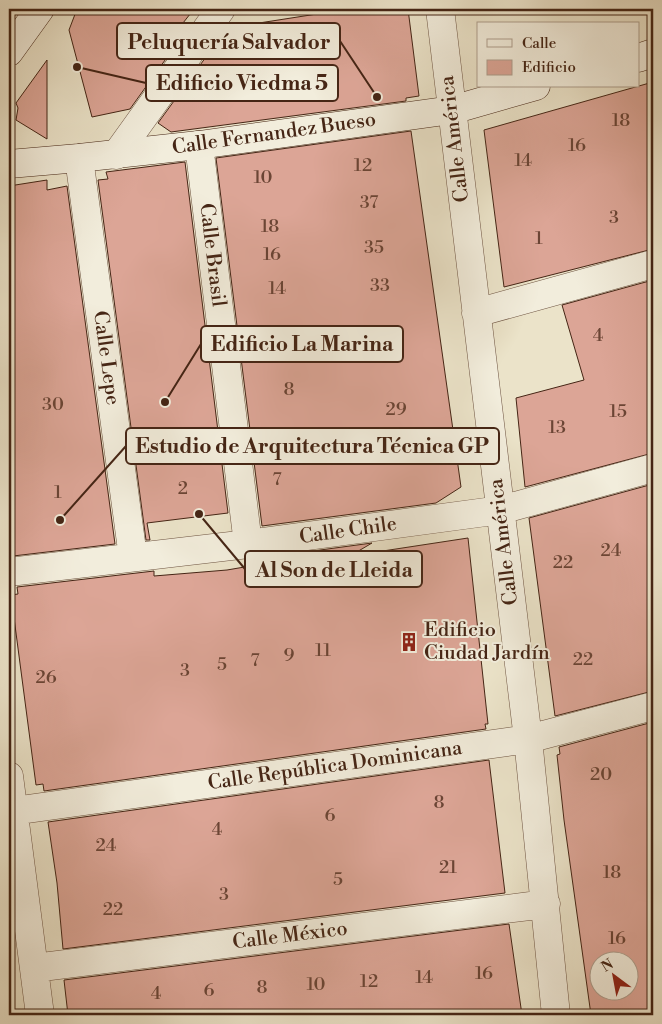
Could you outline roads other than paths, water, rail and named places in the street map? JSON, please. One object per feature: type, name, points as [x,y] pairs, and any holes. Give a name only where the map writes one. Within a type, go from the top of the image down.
[{"type":"street","points":[[9,52],[40,9]]},
{"type":"street","points":[[116,155],[221,9]]},
{"type":"street","name":"Calle América","points":[[440,9],[528,739],[556,1015]]},
{"type":"street","points":[[640,57],[653,54]]},
{"type":"street","name":"Calle Fernandez Bueso","points":[[9,164],[116,155],[199,145],[452,110],[529,88]]},
{"type":"street","name":"Calle Brasil","points":[[199,145],[248,544]]},
{"type":"street","name":"Calle Lepe","points":[[79,158],[133,557]]},
{"type":"street","points":[[476,313],[653,264]]},
{"type":"street","name":"Calle Chile","points":[[9,572],[248,544],[501,510],[653,468]]},
{"type":"street","name":"Calle República Dominicana","points":[[13,811],[528,739],[653,706]]},
{"type":"street","points":[[9,776],[40,1015]]},
{"type":"street","name":"Calle México","points":[[34,968],[546,904]]},
{"type":"place","name":"Edificio Viedma 5","points":[[77,67]]},
{"type":"place","name":"Peluquería Salvador","points":[[377,97]]},
{"type":"place","name":"Edificio La Marina","points":[[165,402]]},
{"type":"place","name":"Al Son de Lleida","points":[[199,514]]},
{"type":"place","name":"Estudio de Arquitectura Técnica GP","points":[[60,520]]},
{"type":"place","name":"Edificio Ciudad Jardín","points":[[409,642]]}]
